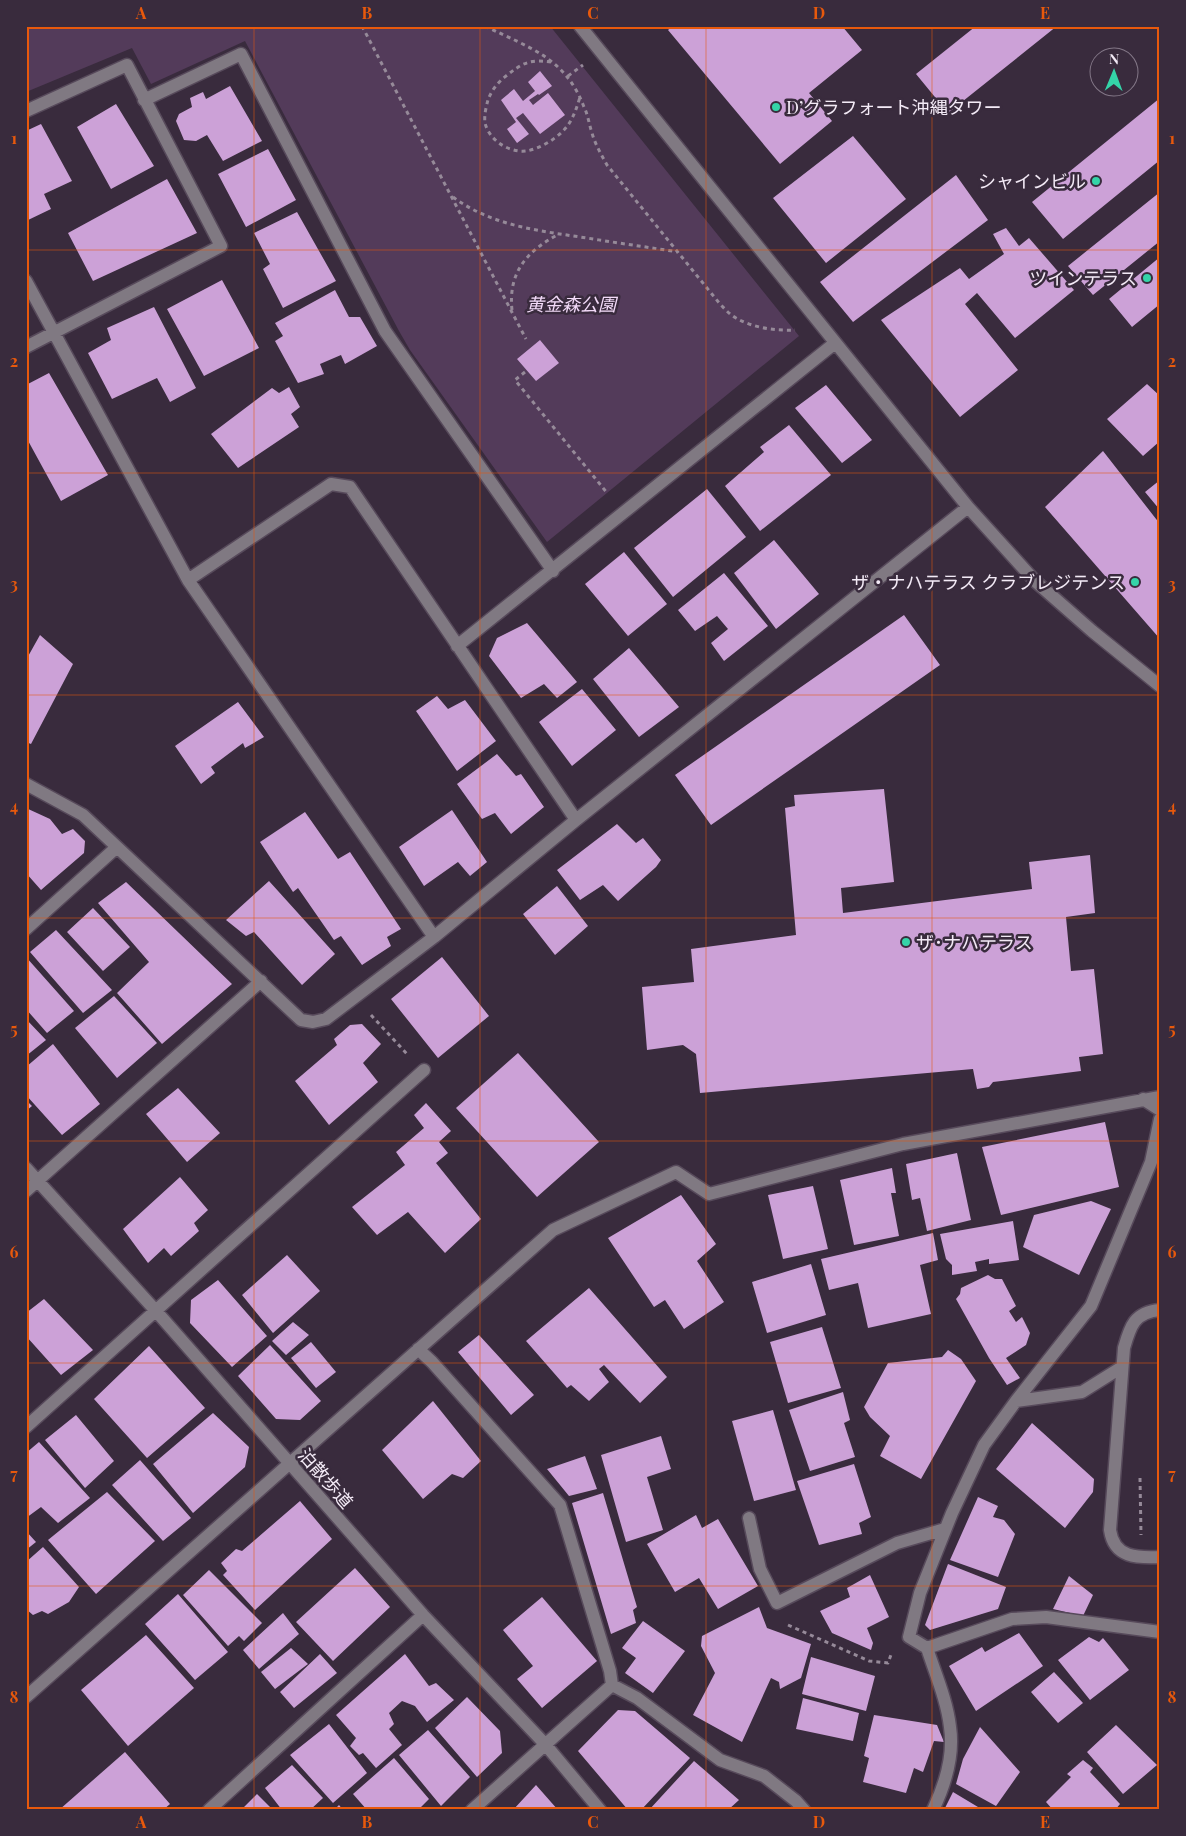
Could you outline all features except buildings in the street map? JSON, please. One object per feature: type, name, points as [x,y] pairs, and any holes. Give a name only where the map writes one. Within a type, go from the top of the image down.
[{"type":"street","points":[[580,26],[968,506],[1035,581],[1092,631],[1160,686]]},
{"type":"street","points":[[144,100],[241,54],[386,331],[553,571]]},
{"type":"street","points":[[26,111],[127,65],[220,246],[26,347]]},
{"type":"street","points":[[26,281],[188,580],[434,936]]},
{"type":"street","points":[[457,646],[553,571],[835,343]]},
{"type":"street","points":[[188,580],[331,484],[350,487],[576,820]]},
{"type":"street","points":[[26,784],[83,815],[301,1020],[313,1022],[326,1019],[434,936],[968,506]]},
{"type":"street","points":[[26,929],[116,847]]},
{"type":"street","points":[[26,1191],[261,982]]},
{"type":"street","points":[[26,1427],[424,1070]]},
{"type":"street","points":[[26,1697],[553,1230],[676,1172],[709,1194],[903,1144],[1160,1097]]},
{"type":"street","points":[[1143,1099],[1160,1110]]},
{"type":"street","points":[[934,1810],[942,1789],[948,1761],[950,1727],[927,1648],[909,1637],[920,1593],[945,1529],[984,1445],[1090,1306],[1151,1162],[1160,1119]]},
{"type":"street","name":"泊散歩道","points":[[26,1168],[156,1311],[423,1615],[545,1744],[600,1810]]},
{"type":"street","points":[[1160,1310],[1151,1311],[1138,1317],[1130,1326],[1124,1348],[1110,1530],[1112,1540],[1118,1548],[1129,1556],[1142,1558],[1160,1557]]},
{"type":"street","points":[[418,1349],[432,1362],[560,1505],[610,1670],[612,1685]]},
{"type":"street","points":[[1016,1401],[1082,1392],[1122,1367]]},
{"type":"street","points":[[749,1518],[760,1569],[777,1603],[897,1543],[945,1529]]},
{"type":"street","points":[[209,1810],[423,1615]]},
{"type":"street","points":[[927,1648],[1012,1619],[1046,1617],[1160,1632]]},
{"type":"street","points":[[472,1810],[612,1685]]},
{"type":"street","points":[[612,1685],[637,1698],[720,1760],[764,1776],[796,1801],[804,1810]]},
{"type":"path","points":[[362,26],[526,339]]},
{"type":"path","points":[[485,26],[536,50],[554,62],[568,76],[580,97],[597,148],[607,165],[720,304],[736,318],[754,325],[778,331],[800,330]]},
{"type":"path","points":[[554,62],[536,60],[518,66],[502,78],[491,93],[485,108],[485,124],[493,138],[507,148],[525,151],[544,145],[563,131],[575,114],[580,97]]},
{"type":"path","points":[[568,76],[585,63]]},
{"type":"path","points":[[451,195],[466,207],[498,221],[560,234],[678,252]]},
{"type":"path","points":[[512,313],[512,287],[523,262],[533,251],[560,234]]},
{"type":"path","points":[[525,372],[515,380],[611,499]]},
{"type":"path","points":[[355,997],[400,1046]]},
{"type":"path","points":[[1140,1470],[1142,1558]]},
{"type":"path","points":[[777,1603],[781,1622],[869,1660],[888,1662],[894,1646],[909,1637]]},
{"type":"green space","name":"黄金森公園","points":[[26,26],[550,26],[799,336],[547,542],[410,350],[245,41],[151,84],[132,48],[26,92]]},
{"type":"place","name":"D’グラフォート沖縄タワー","points":[[776,107]]},
{"type":"place","name":"シャインビル","points":[[1096,181]]},
{"type":"place","name":"ツインテラス","points":[[1147,278]]},
{"type":"place","name":"ザ・ナハテラス クラブレジテンス","points":[[1135,582]]},
{"type":"place","name":"ザ･ナハテラス","points":[[906,942]]}]
